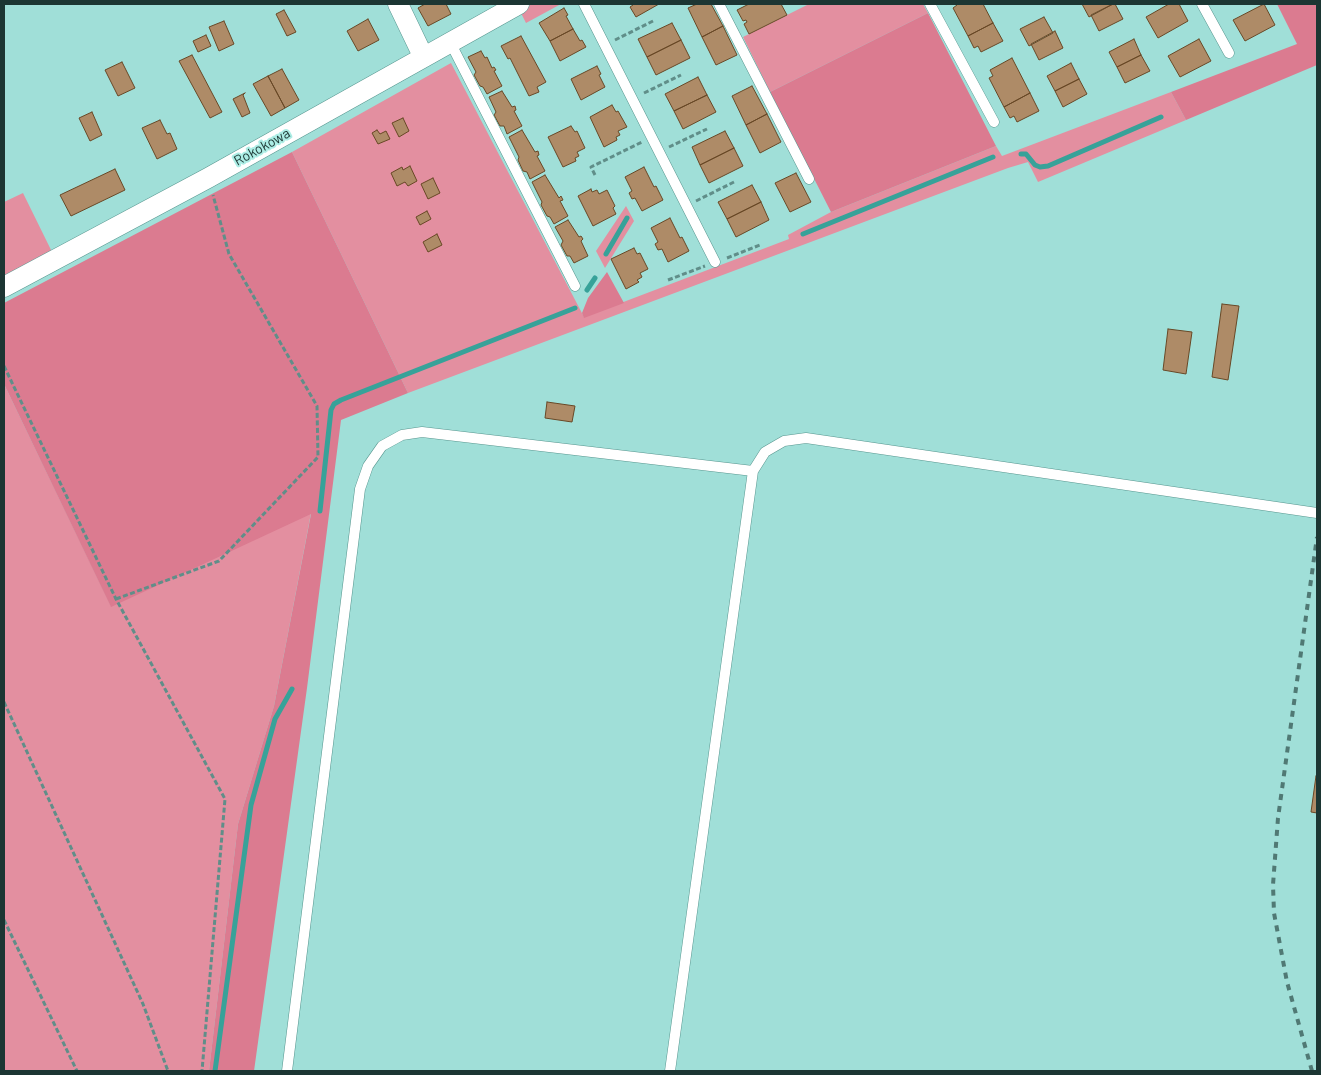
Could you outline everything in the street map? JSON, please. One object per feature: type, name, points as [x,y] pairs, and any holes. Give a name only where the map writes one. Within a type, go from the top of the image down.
[{"type":"street","points":[[398,4],[423,56]]},
{"type":"street","name":"Rokokowa","points":[[4,287],[208,178],[519,4]]},
{"type":"lane","points":[[584,4],[715,262]]},
{"type":"lane","points":[[719,4],[809,179]]},
{"type":"lane","points":[[930,4],[994,122]]},
{"type":"lane","points":[[1202,4],[1229,53]]},
{"type":"lane","points":[[450,42],[575,286]]},
{"type":"lane","points":[[287,1071],[360,489],[368,466],[382,446],[402,435],[422,432],[753,470]]},
{"type":"lane","points":[[670,1071],[753,470],[765,452],[784,442],[806,438],[1317,513]]},
{"type":"path","points":[[605,45],[654,20]]},
{"type":"path","points":[[632,99],[681,75]]},
{"type":"path","points":[[659,152],[707,129]]},
{"type":"path","points":[[595,175],[591,167],[651,137]]},
{"type":"path","points":[[116,599],[219,561],[318,458],[317,406],[229,254],[208,178]]},
{"type":"path","points":[[686,206],[734,182]]},
{"type":"path","points":[[4,366],[116,599],[225,799],[202,1071]]},
{"type":"path","points":[[4,702],[143,1004],[168,1071]]},
{"type":"path","points":[[4,920],[76,1071]]},
{"type":"shaded area","points":[[532,4],[561,4],[526,23],[520,11]]},
{"type":"shaded area","points":[[809,4],[923,4],[928,13],[770,92],[743,37]]},
{"type":"shaded area","points":[[1277,4],[1317,4],[1317,65],[1186,120],[1171,92],[1297,44]]},
{"type":"shaded area","points":[[928,13],[996,146],[831,212],[770,92]]},
{"type":"shaded area","points":[[451,63],[584,317],[789,239],[788,235],[831,212],[996,146],[1002,156],[1171,92],[1186,120],[1038,182],[1028,162],[1008,168],[408,393],[292,152]]},
{"type":"shaded area","points":[[292,152],[408,393],[341,420],[307,688],[254,1071],[209,1071],[238,824],[274,706],[311,514],[111,607],[4,384],[4,303]]},
{"type":"shaded area","points":[[23,193],[53,254],[4,280],[4,202]]},
{"type":"shaded area","points":[[626,206],[634,221],[605,268],[596,251]]},
{"type":"shaded area","points":[[607,272],[624,303],[584,318],[582,313],[588,298]]},
{"type":"shaded area","points":[[4,384],[111,606],[311,513],[274,706],[238,824],[209,1071],[4,1071]]},
{"type":"building","points":[[425,4],[446,4],[451,14],[428,26],[418,8]]},
{"type":"building","points":[[633,4],[659,4],[636,17],[630,7]]},
{"type":"building","points":[[697,4],[711,4],[723,26],[702,37],[688,8]]},
{"type":"building","points":[[749,4],[781,4],[787,15],[749,34],[744,24],[747,22],[746,20],[743,21],[737,10]]},
{"type":"building","points":[[956,4],[983,4],[993,23],[968,36],[953,8]]},
{"type":"building","points":[[1082,4],[1113,4],[1089,17]]},
{"type":"building","points":[[1115,4],[1123,19],[1099,31],[1091,15]]},
{"type":"building","points":[[1169,4],[1179,4],[1188,21],[1158,38],[1146,17]]},
{"type":"building","points":[[1264,4],[1275,25],[1245,41],[1233,20]]},
{"type":"building","points":[[564,8],[573,29],[550,41],[539,23]]},
{"type":"building","points":[[284,10],[296,32],[287,36],[276,14]]},
{"type":"building","points":[[1044,17],[1053,33],[1029,46],[1020,29]]},
{"type":"building","points":[[368,19],[379,40],[358,51],[347,31]]},
{"type":"building","points":[[224,21],[234,44],[219,51],[209,27]]},
{"type":"building","points":[[672,23],[681,40],[647,57],[638,39]]},
{"type":"building","points":[[993,23],[1003,41],[981,52],[978,46],[974,48],[968,36]]},
{"type":"building","points":[[723,26],[737,55],[716,65],[702,37]]},
{"type":"building","points":[[573,29],[586,47],[560,61],[550,41]]},
{"type":"building","points":[[1055,31],[1063,48],[1039,60],[1031,44]]},
{"type":"building","points":[[206,35],[211,46],[198,52],[193,41]]},
{"type":"building","points":[[521,36],[546,82],[537,87],[539,92],[529,96],[510,58],[508,59],[501,46]]},
{"type":"building","points":[[1134,39],[1141,55],[1117,67],[1109,52]]},
{"type":"building","points":[[1199,39],[1211,61],[1180,77],[1168,56]]},
{"type":"building","points":[[681,40],[690,58],[656,75],[647,57]]},
{"type":"building","points":[[481,51],[485,58],[487,57],[492,68],[494,67],[496,70],[494,71],[502,86],[487,94],[474,75],[476,72],[468,57]]},
{"type":"building","points":[[192,55],[222,112],[210,118],[179,61]]},
{"type":"building","points":[[1141,55],[1150,71],[1125,83],[1117,67]]},
{"type":"building","points":[[1012,58],[1030,93],[1004,107],[989,78],[993,76],[990,70]]},
{"type":"building","points":[[122,62],[135,88],[118,96],[105,70]]},
{"type":"building","points":[[1071,63],[1079,79],[1055,91],[1047,76]]},
{"type":"building","points":[[597,66],[605,87],[581,100],[571,79]]},
{"type":"building","points":[[282,69],[299,100],[285,108],[268,76]]},
{"type":"building","points":[[268,76],[285,108],[271,116],[253,84]]},
{"type":"building","points":[[698,77],[707,95],[674,111],[665,94]]},
{"type":"building","points":[[1079,79],[1087,94],[1063,107],[1055,91]]},
{"type":"building","points":[[752,86],[767,114],[746,125],[732,96]]},
{"type":"building","points":[[502,91],[512,107],[515,106],[516,110],[514,111],[522,126],[507,134],[504,126],[500,126],[494,115],[496,112],[489,97]]},
{"type":"building","points":[[245,93],[243,95],[250,113],[242,117],[233,99]]},
{"type":"building","points":[[1030,93],[1039,111],[1017,122],[1014,116],[1010,118],[1004,107]]},
{"type":"building","points":[[707,95],[716,112],[683,129],[674,111]]},
{"type":"building","points":[[612,105],[616,112],[618,111],[627,127],[618,131],[620,135],[616,137],[617,140],[604,147],[590,117]]},
{"type":"building","points":[[92,112],[102,135],[90,141],[79,118]]},
{"type":"building","points":[[767,114],[781,142],[760,153],[746,125]]},
{"type":"building","points":[[403,118],[409,131],[399,137],[392,123]]},
{"type":"building","points":[[160,120],[167,134],[170,133],[177,149],[157,159],[142,128]]},
{"type":"building","points":[[571,126],[575,132],[577,131],[585,148],[577,152],[579,156],[575,158],[576,161],[563,167],[548,137]]},
{"type":"building","points":[[377,130],[380,134],[386,131],[390,139],[378,144],[372,133]]},
{"type":"building","points":[[522,130],[535,152],[538,151],[539,155],[537,156],[545,171],[530,179],[527,172],[523,171],[518,160],[519,157],[509,137]]},
{"type":"building","points":[[725,131],[734,148],[700,165],[692,147]]},
{"type":"building","points":[[734,148],[743,166],[709,183],[700,165]]},
{"type":"building","points":[[410,166],[417,181],[408,186],[405,182],[397,186],[391,173],[402,167],[403,170]]},
{"type":"building","points":[[644,167],[663,200],[642,211],[635,198],[632,199],[629,193],[632,191],[625,177]]},
{"type":"building","points":[[115,169],[125,190],[71,216],[60,195]]},
{"type":"building","points":[[796,173],[811,202],[790,212],[775,183]]},
{"type":"building","points":[[545,175],[559,198],[561,196],[563,200],[560,201],[568,216],[554,224],[541,205],[542,202],[532,182]]},
{"type":"building","points":[[433,178],[440,193],[428,199],[421,184]]},
{"type":"building","points":[[752,185],[761,202],[727,219],[718,202]]},
{"type":"building","points":[[591,189],[592,192],[597,190],[599,194],[607,190],[615,206],[613,208],[616,214],[593,226],[578,196]]},
{"type":"building","points":[[761,202],[769,220],[736,237],[727,219]]},
{"type":"building","points":[[427,211],[431,219],[420,225],[416,217]]},
{"type":"building","points":[[670,218],[689,251],[668,262],[662,249],[658,250],[655,244],[658,242],[651,228]]},
{"type":"building","points":[[568,220],[579,237],[581,236],[583,239],[581,241],[588,256],[574,263],[570,256],[567,256],[561,245],[563,241],[555,227]]},
{"type":"building","points":[[437,234],[442,245],[428,252],[423,242]]},
{"type":"building","points":[[634,248],[637,254],[640,253],[648,269],[640,273],[642,277],[637,280],[639,282],[626,289],[611,259]]},
{"type":"building","points":[[1222,304],[1239,306],[1228,380],[1212,377]]},
{"type":"building","points":[[1168,329],[1192,332],[1186,374],[1163,370]]},
{"type":"building","points":[[547,402],[575,406],[572,422],[545,418]]},
{"type":"building","points":[[1317,776],[1317,813],[1311,812]]},
{"type":"waterway","points":[[1021,154],[1026,154],[1035,165],[1040,167],[1048,166],[1161,117]]},
{"type":"waterway","points":[[803,234],[993,157]]},
{"type":"waterway","points":[[606,254],[627,218]]},
{"type":"waterway","points":[[587,290],[595,278]]},
{"type":"waterway","points":[[320,511],[331,410],[334,404],[575,308]]},
{"type":"waterway","points":[[215,1071],[251,805],[275,719],[292,689]]},
{"type":"railway","points":[[1312,1071],[1287,982],[1274,913],[1273,885],[1278,818],[1317,537]]}]
